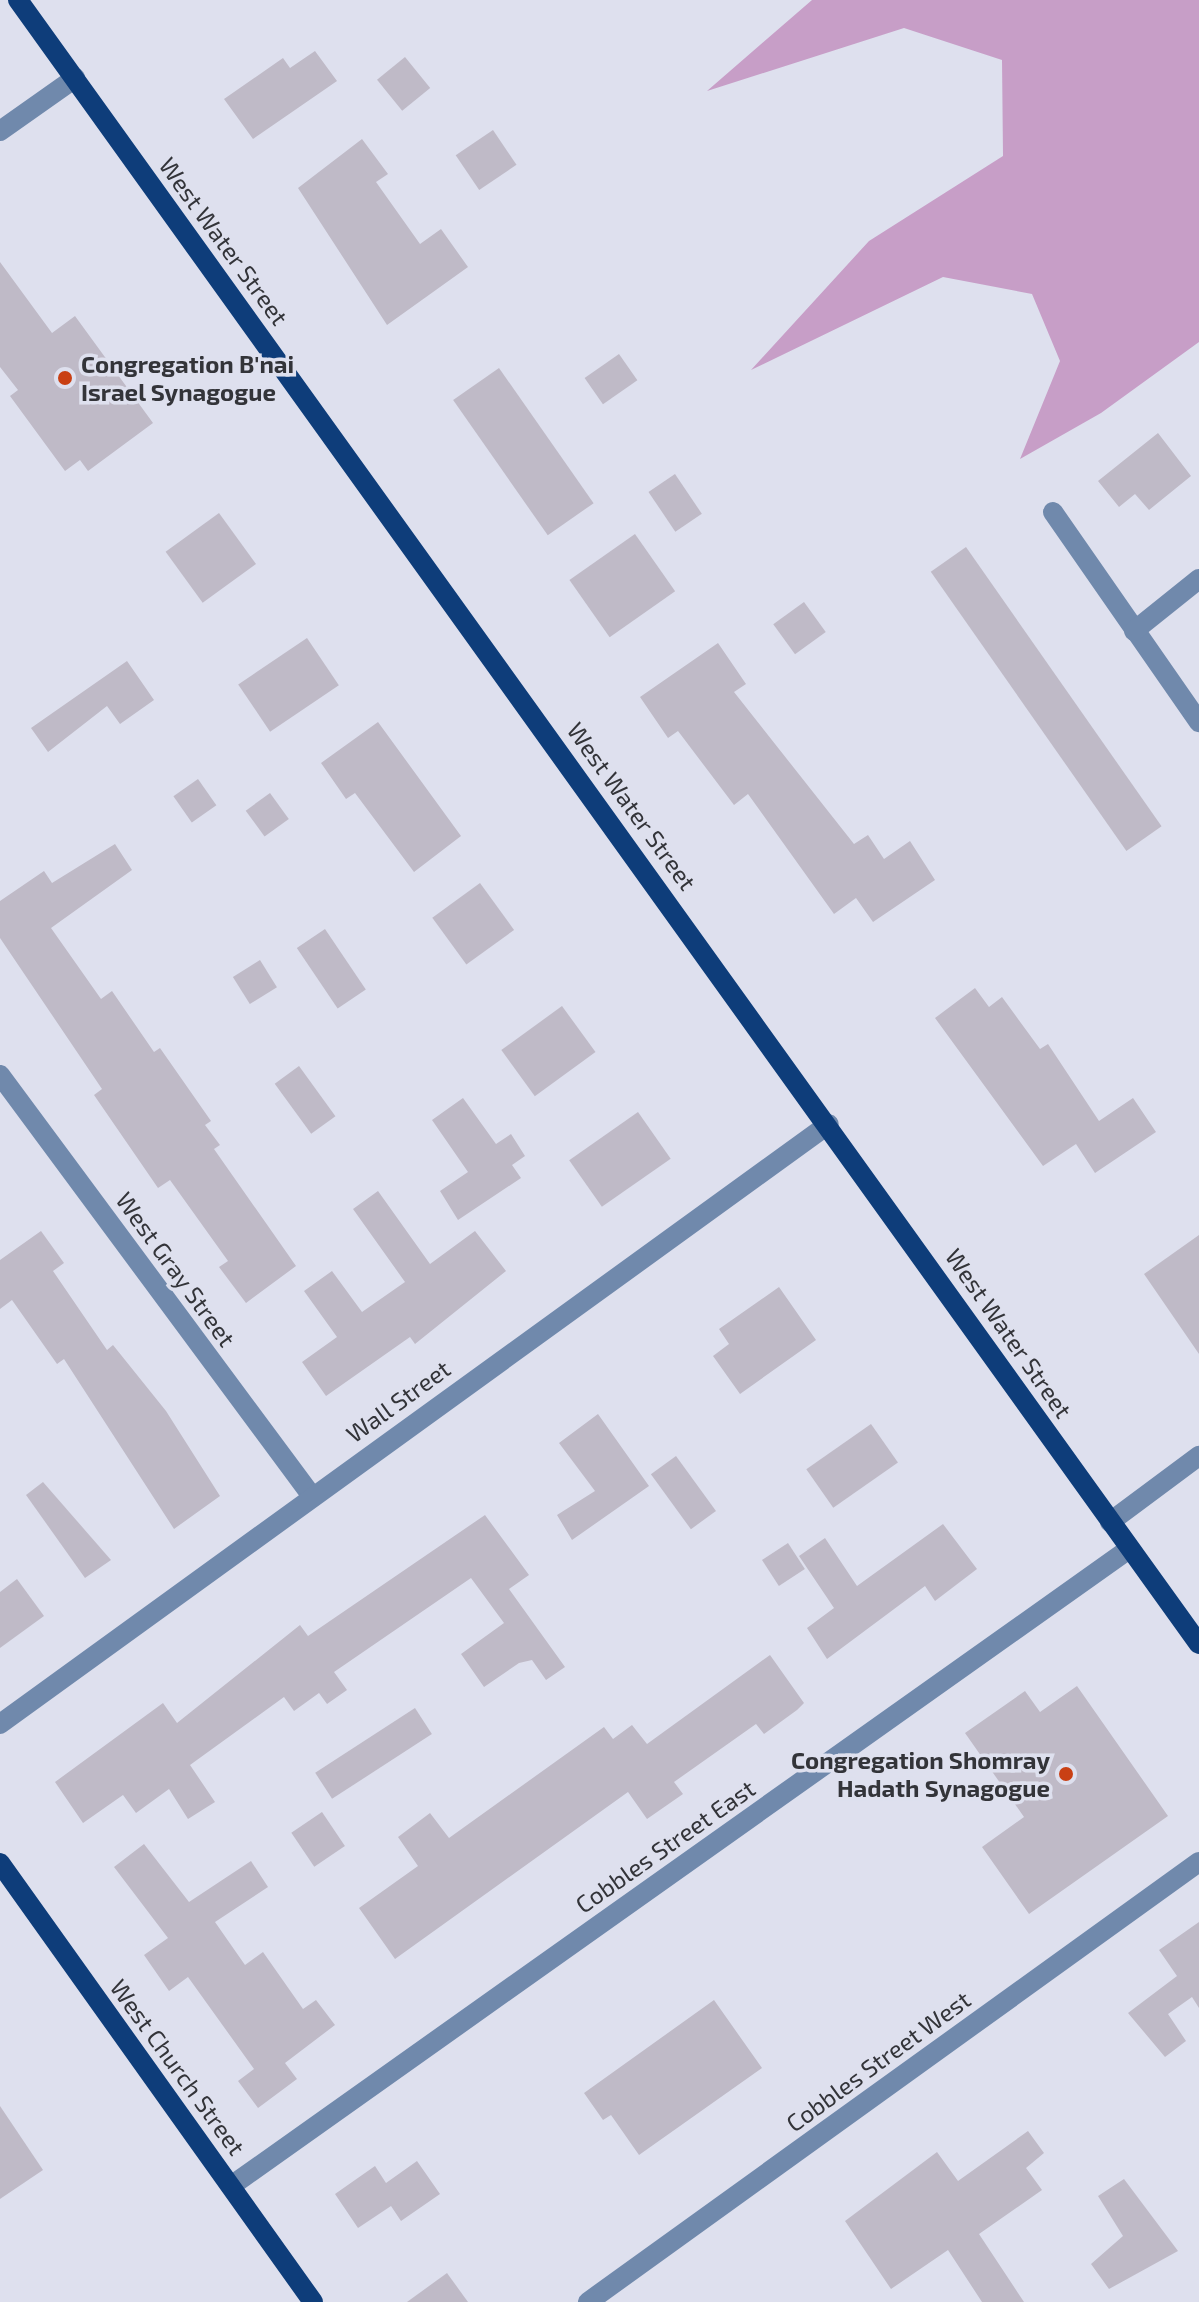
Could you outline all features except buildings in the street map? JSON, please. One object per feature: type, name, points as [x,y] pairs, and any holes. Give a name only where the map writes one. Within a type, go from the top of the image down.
[{"type":"main road","name":"West Water Street","points":[[18,0],[829,1124],[1199,1644]]},
{"type":"main road","name":"West Church Street","points":[[0,1863],[313,2302]]},
{"type":"street","points":[[0,131],[75,78]]},
{"type":"street","points":[[1053,512],[1199,722]]},
{"type":"street","points":[[1134,631],[1199,579]]},
{"type":"street","name":"West Gray Street","points":[[0,1075],[311,1495]]},
{"type":"street","name":"Wall Street","points":[[0,1724],[311,1495],[829,1124]]},
{"type":"street","points":[[1110,1522],[1199,1456]]},
{"type":"street","name":"Cobbles Street East","points":[[231,2186],[1129,1549]]},
{"type":"street","name":"Cobbles Street West","points":[[588,2302],[1199,1862]]},
{"type":"shaded area","points":[[812,0],[1199,0],[1199,342],[1101,413],[1020,459],[1060,361],[1032,294],[943,277],[751,370],[869,241],[1003,156],[1002,60],[904,28],[707,91]]},
{"type":"place","name":"Congregation B'nai Israel Synagogue","points":[[65,378]]},
{"type":"place","name":"Congregation Shomray Hadath Synagogue","points":[[1066,1774]]}]
